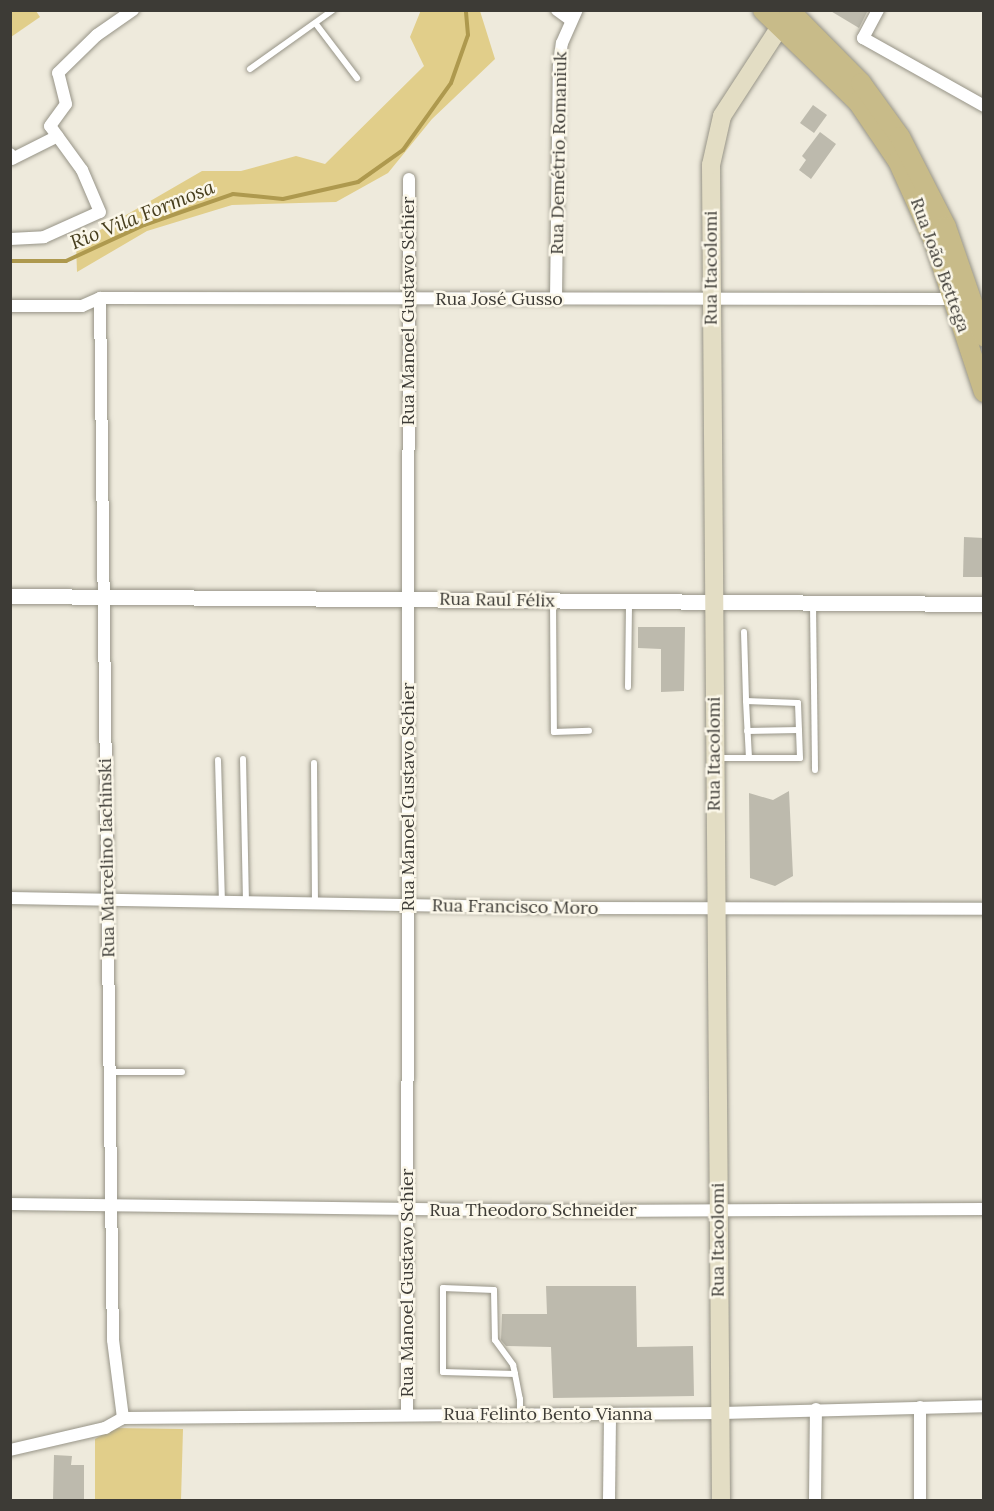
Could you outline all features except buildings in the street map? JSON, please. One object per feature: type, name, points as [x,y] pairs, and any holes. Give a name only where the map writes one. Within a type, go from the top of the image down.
[{"type":"main road","name":"Rua João Bettega","points":[[763,10],[785,18],[822,41],[878,105],[916,165],[946,227],[984,337]]},
{"type":"main road","name":"Rua João Bettega","points":[[785,18],[879,131],[924,214],[984,392]]},
{"type":"main road","name":"Rua Itacolomi","points":[[721,1500],[711,165],[722,116],[785,18]]},
{"type":"street","points":[[10,239],[44,237],[100,212],[82,170],[50,126],[66,104],[58,78],[60,68],[133,10]]},
{"type":"street","points":[[557,10],[574,15]]},
{"type":"street","points":[[878,10],[863,38],[984,106]]},
{"type":"street","name":"Rua Demétrio Romaniuk","points":[[556,299],[559,66],[562,43],[574,15]]},
{"type":"street","points":[[10,154],[12,159],[58,136]]},
{"type":"street","name":"Rua Manoel Gustavo Schier","points":[[407,1415],[409,179]]},
{"type":"street","name":"Rua José Gusso","points":[[10,306],[82,306],[100,298],[954,300]]},
{"type":"street","name":"Rua Marcelino Iachinski","points":[[100,298],[114,1356],[123,1418]]},
{"type":"street","name":"Rua Raul Félix","points":[[10,596],[984,604]]},
{"type":"street","name":"Rua Francisco Moro","points":[[10,898],[716,909],[984,909]]},
{"type":"street","name":"Rua Theodoro Schneider","points":[[10,1204],[407,1209],[984,1209]]},
{"type":"street","name":"Rua Felinto Bento Vianna","points":[[10,1450],[105,1428],[123,1418],[722,1413],[984,1406]]},
{"type":"street","points":[[920,1407],[920,1500]]},
{"type":"street","points":[[815,1500],[816,1409]]},
{"type":"street","points":[[609,1500],[610,1413]]},
{"type":"lane","points":[[250,69],[333,10]]},
{"type":"lane","points":[[316,24],[357,78]]},
{"type":"lane","points":[[553,601],[554,732],[589,731]]},
{"type":"lane","points":[[628,687],[629,601]]},
{"type":"lane","points":[[813,603],[815,770]]},
{"type":"lane","points":[[744,632],[748,758]]},
{"type":"lane","points":[[714,758],[801,758],[798,703],[746,701]]},
{"type":"lane","points":[[747,730],[800,730]]},
{"type":"lane","points":[[243,759],[246,902]]},
{"type":"lane","points":[[218,760],[222,902]]},
{"type":"lane","points":[[314,763],[315,904]]},
{"type":"lane","points":[[110,1072],[182,1072]]},
{"type":"lane","points":[[515,1374],[443,1372],[443,1288],[494,1290],[495,1340],[515,1374],[520,1415]]},
{"type":"shaded area","points":[[11,10],[36,11],[40,17],[11,37]]},
{"type":"shaded area","points":[[421,10],[480,11],[495,59],[432,119],[388,173],[336,202],[232,205],[147,231],[77,272],[76,244],[202,171],[241,171],[296,156],[325,164],[424,66],[410,37]]},
{"type":"shaded area","points":[[114,1428],[183,1429],[181,1500],[95,1500],[95,1439]]},
{"type":"waterway","name":"Rio Vila Formosa","points":[[10,261],[66,261],[144,225],[233,194],[283,199],[358,182],[403,150],[451,83],[468,35],[466,10]]}]
